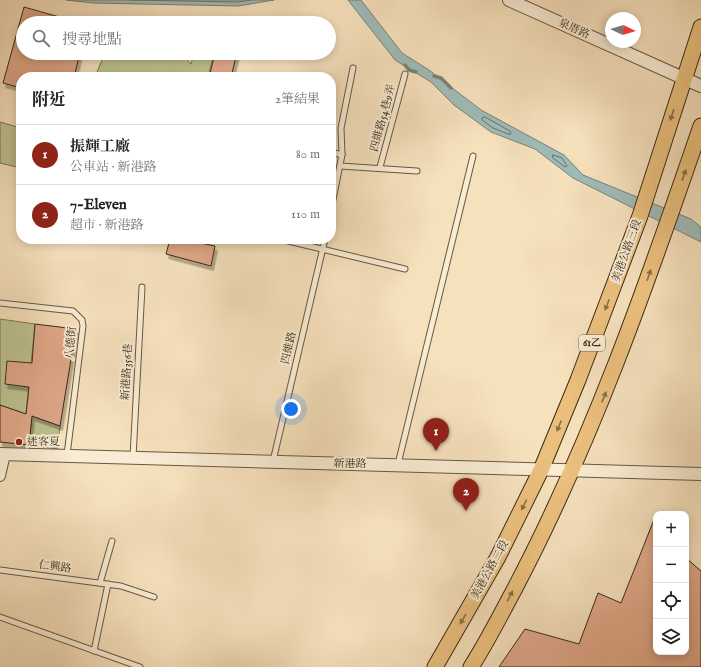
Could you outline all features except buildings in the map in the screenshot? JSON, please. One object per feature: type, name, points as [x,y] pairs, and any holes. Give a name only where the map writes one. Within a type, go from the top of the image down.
[{"type":"main road","name":"美港公路三段","points":[[541,470],[640,216],[701,27]]},
{"type":"main road","name":"61乙","points":[[471,667],[531,557],[572,471],[609,385],[701,126]]},
{"type":"main road","name":"美港公路二段","points":[[435,667],[498,557],[541,470]]},
{"type":"street","name":"泉厝路","points":[[508,0],[701,86]]},
{"type":"street","name":"新港路","points":[[2,454],[701,474]]},
{"type":"street","points":[[0,476],[2,454]]},
{"type":"lane","points":[[336,185],[342,155],[340,128],[354,68]]},
{"type":"lane","name":"四維路54巷9弄","points":[[380,168],[405,74]]},
{"type":"lane","points":[[336,153],[342,155]]},
{"type":"lane","points":[[398,465],[473,156]]},
{"type":"lane","points":[[340,166],[417,171]]},
{"type":"lane","points":[[302,244],[405,269]]},
{"type":"lane","name":"四維路","points":[[272,462],[324,244]]},
{"type":"lane","name":"新港路356巷","points":[[133,457],[142,287]]},
{"type":"lane","name":"八德街","points":[[0,303],[73,311],[82,320],[83,326],[67,455]]},
{"type":"lane","points":[[100,583],[112,541]]},
{"type":"lane","name":"仁興路","points":[[0,570],[121,586],[154,598]]},
{"type":"lane","points":[[94,650],[108,584]]},
{"type":"lane","points":[[0,617],[140,667]]},
{"type":"green space","points":[[102,60],[187,60],[191,64],[192,60],[212,60],[209,72],[97,72]]},
{"type":"green space","points":[[0,122],[16,127],[16,167],[0,163]]},
{"type":"green space","points":[[0,319],[35,324],[26,414],[0,405]]},
{"type":"green space","points":[[32,416],[60,426],[57,449],[29,445]]},
{"type":"water","points":[[66,0],[274,0],[238,6],[93,3]]},
{"type":"water","points":[[348,0],[361,0],[402,53],[429,70],[481,110],[564,155],[583,175],[691,219],[701,227],[701,242],[573,178],[535,149],[491,132],[454,105],[431,82],[395,60]]},
{"type":"waterway","points":[[405,65],[409,70],[416,72]]},
{"type":"waterway","points":[[434,76],[441,78],[451,88]]},
{"type":"place","name":"迷客夏","points":[[19,442]]},
{"type":"place","name":"振輝工廠","points":[[436,451]]},
{"type":"place","name":"7-Eleven","points":[[466,511]]}]
